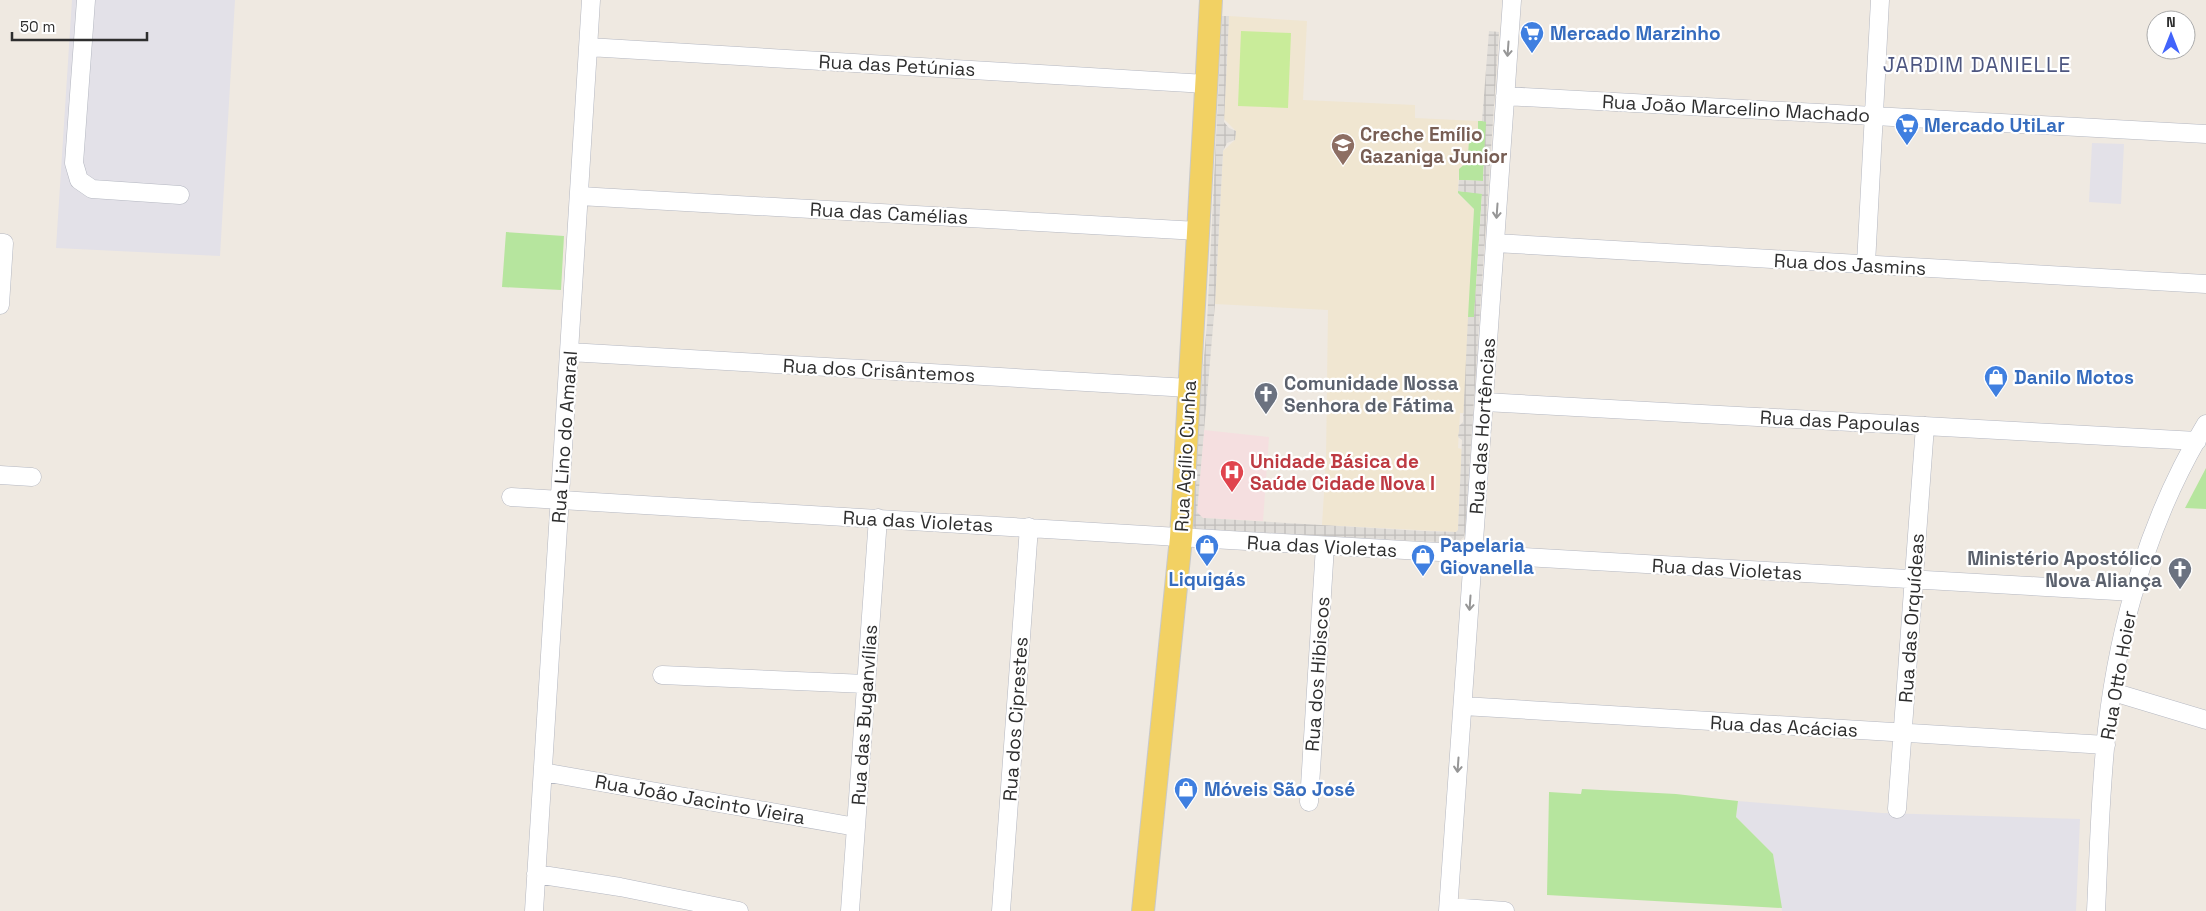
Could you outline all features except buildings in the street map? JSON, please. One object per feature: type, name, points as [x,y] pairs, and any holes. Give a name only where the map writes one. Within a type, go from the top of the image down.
[{"type":"main road","name":"Rua Agílio Cunha","points":[[1143,911],[1181,538],[1211,0]]},
{"type":"street","points":[[86,0],[74,163],[79,180],[92,189],[180,195]]},
{"type":"street","name":"Rua Lino do Amaral","points":[[534,911],[591,0]]},
{"type":"street","name":"Rua das Hortências","points":[[1449,909],[1512,0]]},
{"type":"street","points":[[1866,264],[1880,0]]},
{"type":"street","name":"Rua das Petúnias","points":[[588,47],[1206,84]]},
{"type":"street","name":"Rua João Marcelino Machado","points":[[1505,96],[2206,134]]},
{"type":"street","name":"Rua das Camélias","points":[[579,196],[1198,231]]},
{"type":"street","points":[[0,243],[4,243],[0,305]]},
{"type":"street","name":"Rua dos Jasmins","points":[[1494,243],[2206,284]]},
{"type":"street","name":"Rua dos Crisântemos","points":[[569,352],[1189,388]]},
{"type":"street","name":"Rua das Papoulas","points":[[1484,402],[2197,441]]},
{"type":"street","name":"Rua Otto Hoier","points":[[2096,911],[2106,745],[2112,692],[2134,592],[2158,521],[2206,424]]},
{"type":"street","name":"Rua das Orquídeas","points":[[1897,809],[1925,426]]},
{"type":"street","points":[[0,475],[32,477]]},
{"type":"street","name":"Rua das Violetas","points":[[511,496],[1181,538],[2134,592]]},
{"type":"street","name":"Rua das Buganvílias","points":[[850,911],[878,518]]},
{"type":"street","name":"Rua dos Ciprestes","points":[[1001,911],[1028,527]]},
{"type":"street","name":"Rua dos Hibiscos","points":[[1309,802],[1325,546]]},
{"type":"street","points":[[662,675],[866,684]]},
{"type":"street","points":[[2112,692],[2206,720]]},
{"type":"street","name":"Rua das Acácias","points":[[1463,706],[2106,745]]},
{"type":"street","name":"Rua João Jacinto Vieira","points":[[543,772],[856,827]]},
{"type":"street","points":[[536,874],[620,887],[739,911]]},
{"type":"street","points":[[1449,909],[1505,911]]},
{"type":"shaded area","points":[[72,0],[235,0],[220,256],[56,248]]},
{"type":"shaded area","points":[[1222,16],[1229,16],[1224,122],[1229,128],[1236,131],[1235,140],[1227,143],[1223,151],[1215,304],[1197,512],[1203,518],[1423,531],[1456,532],[1458,530],[1462,440],[1458,437],[1459,426],[1463,422],[1468,317],[1474,317],[1482,194],[1458,191],[1459,180],[1483,181],[1484,162],[1468,161],[1468,155],[1484,156],[1486,122],[1482,121],[1489,31],[1499,32],[1465,532],[1464,537],[1457,543],[1196,529],[1191,525],[1207,323]]},
{"type":"shaded area","name":"Creche Emílio Gazaniga Junior","points":[[1229,16],[1307,21],[1303,100],[1415,105],[1415,118],[1478,121],[1478,133],[1469,141],[1468,163],[1459,169],[1458,194],[1474,209],[1464,413],[1460,413],[1458,448],[1462,449],[1458,530],[1456,532],[1322,525],[1326,460],[1328,310],[1215,304],[1223,151],[1235,140],[1236,131],[1224,119]]},
{"type":"shaded area","points":[[2092,143],[2124,144],[2121,204],[2089,202]]},
{"type":"shaded area","name":"Unidade Básica de Saúde Cidade Nova I","points":[[1204,430],[1269,437],[1263,521],[1202,518],[1197,512]]},
{"type":"shaded area","points":[[1738,801],[1882,813],[2080,819],[2076,911],[1782,911],[1773,854],[1736,817]]},
{"type":"green space","points":[[1241,31],[1291,33],[1288,108],[1238,106]]},
{"type":"green space","points":[[1478,121],[1487,121],[1484,156],[1468,155],[1469,140],[1478,133]]},
{"type":"green space","points":[[1468,161],[1484,162],[1483,181],[1459,180],[1459,169]]},
{"type":"green space","points":[[1458,191],[1482,193],[1474,317],[1468,317],[1474,209]]},
{"type":"green space","points":[[506,232],[564,236],[561,290],[502,287]]},
{"type":"green space","points":[[2206,468],[2206,509],[2185,508]]},
{"type":"green space","points":[[1582,789],[1676,794],[1738,801],[1736,817],[1773,854],[1782,908],[1547,895],[1549,792],[1581,794]]},
{"type":"place","name":"Mercado Marzinho","points":[[1532,54]]},
{"type":"place","name":"Mercado UtiLar","points":[[1907,146]]},
{"type":"place","name":"Creche Emílio Gazaniga Junior","points":[[1343,166]]},
{"type":"place","name":"Danilo Motos","points":[[1996,398]]},
{"type":"place","name":"Comunidade Nossa Senhora de Fátima","points":[[1266,415]]},
{"type":"place","name":"Unidade Básica de Saúde Cidade Nova I","points":[[1232,493]]},
{"type":"place","name":"Liquigás","points":[[1207,567]]},
{"type":"place","name":"Papelaria Giovanella","points":[[1423,577]]},
{"type":"place","name":"Ministério Apostólico Nova Aliança","points":[[2180,590]]},
{"type":"place","name":"Móveis São José","points":[[1186,810]]},
{"type":"district","name":"JARDIM DANIELLE","points":[[1977,65]]}]
